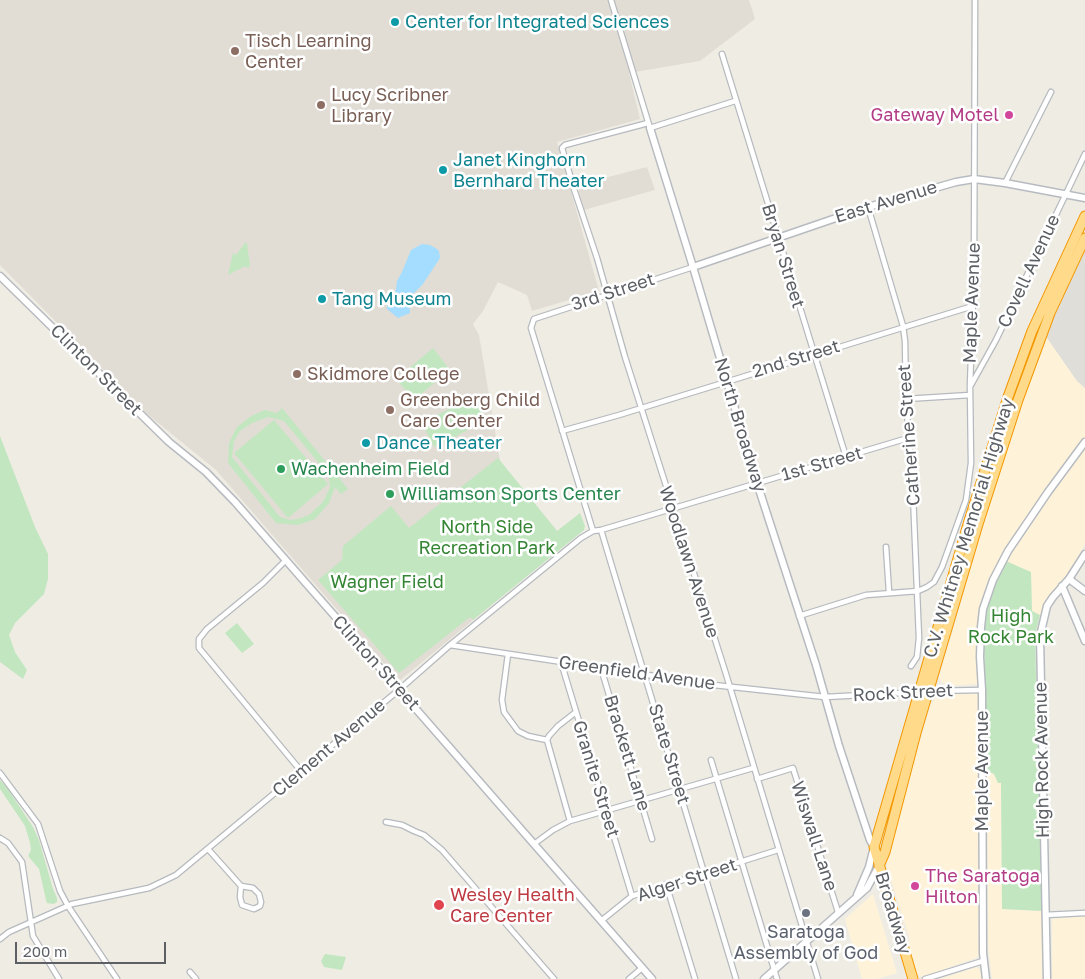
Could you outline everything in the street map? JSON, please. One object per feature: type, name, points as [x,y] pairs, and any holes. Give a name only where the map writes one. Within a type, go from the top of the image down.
[{"type":"highway","name":"C.V. Whitney Memorial Highway","points":[[874,847],[1008,397],[1032,332],[1085,216]]},
{"type":"highway","name":"C.V. Whitney Memorial Highway","points":[[879,866],[885,852],[929,691],[1018,400],[1050,313],[1085,238]]},
{"type":"highway","name":"Broadway","points":[[874,847],[913,979]]},
{"type":"street","name":"North Broadway","points":[[611,0],[693,266],[757,483],[864,823],[874,847]]},
{"type":"street","name":"Maple Avenue","points":[[918,591],[927,587],[938,575],[966,500],[971,463],[970,386],[973,306],[975,0]]},
{"type":"street","name":"Bryan Street","points":[[722,54],[777,238],[846,457]]},
{"type":"street","points":[[1005,183],[1051,92]]},
{"type":"street","points":[[649,125],[735,100]]},
{"type":"street","name":"Woodlawn Avenue","points":[[649,125],[565,145],[562,148],[818,979]]},
{"type":"street","name":"Covell Avenue","points":[[970,386],[996,340],[1064,194],[1085,154]]},
{"type":"street","name":"East Avenue","points":[[693,266],[868,206],[935,187],[974,179],[1085,198]]},
{"type":"street","name":"Catherine Street","points":[[868,206],[903,326],[918,591],[919,652],[916,661],[911,666]]},
{"type":"street","name":"3rd Street","points":[[562,431],[531,328],[534,318],[693,266]]},
{"type":"street","name":"Clinton Street","points":[[0,276],[169,442],[206,472],[260,529],[652,979]]},
{"type":"street","name":"2nd Street","points":[[562,431],[973,306]]},
{"type":"street","points":[[906,399],[970,396]]},
{"type":"street","points":[[562,431],[593,531]]},
{"type":"street","name":"1st Street","points":[[593,531],[602,530],[908,438]]},
{"type":"street","name":"Maple Avenue","points":[[986,979],[983,961],[980,627],[987,594],[999,567],[1048,492],[1085,442]]},
{"type":"street","name":"State Street","points":[[602,530],[736,979]]},
{"type":"street","name":"Clement Avenue","points":[[0,939],[9,932],[68,906],[158,884],[176,874],[400,689],[450,645],[581,538],[593,531]]},
{"type":"street","points":[[886,547],[889,592]]},
{"type":"street","name":"High Rock Avenue","points":[[1046,979],[1040,636],[1047,606],[1069,579],[1085,554]]},
{"type":"street","points":[[286,560],[263,583],[207,629],[199,641],[199,648],[301,771]]},
{"type":"street","points":[[1069,579],[1085,591]]},
{"type":"street","points":[[1062,586],[1085,641]]},
{"type":"street","points":[[799,616],[866,595],[918,591]]},
{"type":"street","name":"Greenfield Avenue","points":[[450,645],[729,687],[825,697]]},
{"type":"street","points":[[508,654],[502,700],[504,712],[518,731],[528,736],[547,740]]},
{"type":"street","name":"Granite Street","points":[[561,662],[632,896]]},
{"type":"street","name":"Brackett Lane","points":[[601,668],[652,839]]},
{"type":"street","name":"Rock Street","points":[[825,697],[982,690]]},
{"type":"street","points":[[570,821],[547,740],[558,726],[576,712]]},
{"type":"street","points":[[711,760],[777,979]]},
{"type":"street","points":[[534,844],[553,830],[570,821],[753,768]]},
{"type":"street","name":"Wiswall Lane","points":[[757,779],[793,768],[838,912]]},
{"type":"street","points":[[0,773],[38,824],[60,891],[117,979]]},
{"type":"street","points":[[386,822],[402,825],[424,835],[442,850],[554,979]]},
{"type":"street","points":[[0,838],[8,843],[22,862],[33,936],[59,979]]},
{"type":"street","points":[[857,895],[874,847]]},
{"type":"street","points":[[208,849],[241,886],[253,888],[259,894],[260,906],[254,909],[242,905],[240,897],[241,886]]},
{"type":"street","name":"Alger Street","points":[[601,921],[632,896],[778,850]]},
{"type":"street","points":[[764,979],[866,888],[879,866]]},
{"type":"street","points":[[666,884],[695,979]]},
{"type":"street","points":[[1045,915],[1085,913]]},
{"type":"street","points":[[925,979],[983,961]]},
{"type":"street","points":[[629,979],[642,968]]},
{"type":"street","points":[[190,972],[196,979]]},
{"type":"shaded area","name":"Skidmore College","points":[[0,0],[749,0],[755,19],[700,61],[629,73],[640,119],[557,142],[599,291],[532,311],[527,295],[498,282],[483,311],[473,324],[479,335],[500,461],[567,543],[399,681],[216,470],[146,413],[0,265]]},
{"type":"shaded area","points":[[647,167],[655,190],[584,210],[577,185]]},
{"type":"shaded area","points":[[1085,246],[1085,388],[1077,381],[1045,335]]},
{"type":"shaded area","points":[[1045,335],[1077,381],[1085,388],[1085,437],[1006,547],[989,579],[978,623],[978,684],[947,686],[941,682],[939,677],[1001,465]]},
{"type":"shaded area","points":[[1085,449],[1085,543],[1070,573],[1054,591],[1040,615],[1032,611],[1031,573],[1006,561]]},
{"type":"shaded area","points":[[976,693],[979,696],[980,954],[976,958],[922,977],[917,974],[908,941],[910,940],[887,867],[886,853],[931,704],[936,698],[945,695]]},
{"type":"shaded area","points":[[987,771],[994,774],[998,783],[1001,783],[1002,909],[1042,911],[1043,979],[992,979],[988,946]]},
{"type":"shaded area","points":[[873,894],[897,973],[877,979],[862,979],[845,919]]},
{"type":"shaded area","points":[[1085,916],[1085,979],[1052,979],[1052,919]]},
{"type":"shaded area","points":[[977,967],[980,970],[982,979],[940,979]]},
{"type":"green space","points":[[247,243],[250,266],[248,268],[245,266],[228,275],[233,253],[236,255]]},
{"type":"green space","points":[[433,348],[450,370],[414,400],[396,379]]},
{"type":"green space","points":[[474,396],[486,421],[434,447],[422,423]]},
{"type":"green space","points":[[282,408],[348,489],[341,494],[335,487],[329,503],[315,519],[298,525],[276,523],[228,463],[229,443],[237,427],[251,416],[265,410],[277,413]],"holes":[[[268,417],[284,421],[327,473],[330,487],[323,502],[309,515],[290,520],[280,517],[232,457],[234,441],[240,431],[252,423]]]},
{"type":"green space","name":"Wachenheim Field","points":[[274,420],[328,484],[288,518],[234,453]]},
{"type":"green space","points":[[0,436],[35,527],[48,554],[48,579],[44,594],[15,623],[9,635],[15,652],[27,670],[23,679],[0,662]]},
{"type":"green space","points":[[498,458],[557,531],[580,513],[585,526],[584,530],[473,620],[470,617],[399,673],[318,580],[342,560],[343,546],[391,506],[409,528]]},
{"type":"green space","name":"High Rock Park","points":[[1006,561],[1031,572],[1032,611],[1040,615],[1035,635],[1042,911],[1002,909],[1001,783],[998,783],[994,774],[987,771],[985,619],[990,598]]},
{"type":"green space","points":[[237,623],[254,644],[242,653],[225,633]]},
{"type":"green space","points":[[0,780],[33,827],[39,840],[57,898],[57,902],[54,904],[47,903],[39,869],[28,856],[31,850],[25,826],[0,789]]},
{"type":"green space","points":[[325,954],[346,957],[342,970],[324,967],[321,961]]},
{"type":"water","points":[[422,244],[430,245],[437,249],[440,258],[423,284],[409,298],[410,313],[398,318],[387,309],[387,306],[389,302],[394,303],[397,281],[411,250]]},
{"type":"place","name":"Center for Integrated Sciences","points":[[395,22]]},
{"type":"place","name":"Tisch Learning Center","points":[[235,51]]},
{"type":"place","name":"Lucy Scribner Library","points":[[321,105]]},
{"type":"place","name":"Gateway Motel","points":[[1009,115]]},
{"type":"place","name":"Janet Kinghorn Bernhard Theater","points":[[443,170]]},
{"type":"place","name":"Tang Museum","points":[[322,299]]},
{"type":"place","name":"Skidmore College","points":[[297,374]]},
{"type":"place","name":"Greenberg Child Care Center","points":[[390,410]]},
{"type":"place","name":"Dance Theater","points":[[366,443]]},
{"type":"place","name":"Wachenheim Field","points":[[281,469]]},
{"type":"place","name":"Williamson Sports Center","points":[[390,494]]},
{"type":"place","name":"The Saratoga Hilton","points":[[915,886]]},
{"type":"place","name":"Wesley Health Care Center","points":[[439,905]]},
{"type":"place","name":"Saratoga Assembly of God","points":[[806,913]]},
{"type":"park label","name":"North Side Recreation Park","points":[[487,537]]},
{"type":"park label","name":"Wagner Field","points":[[387,582]]}]
